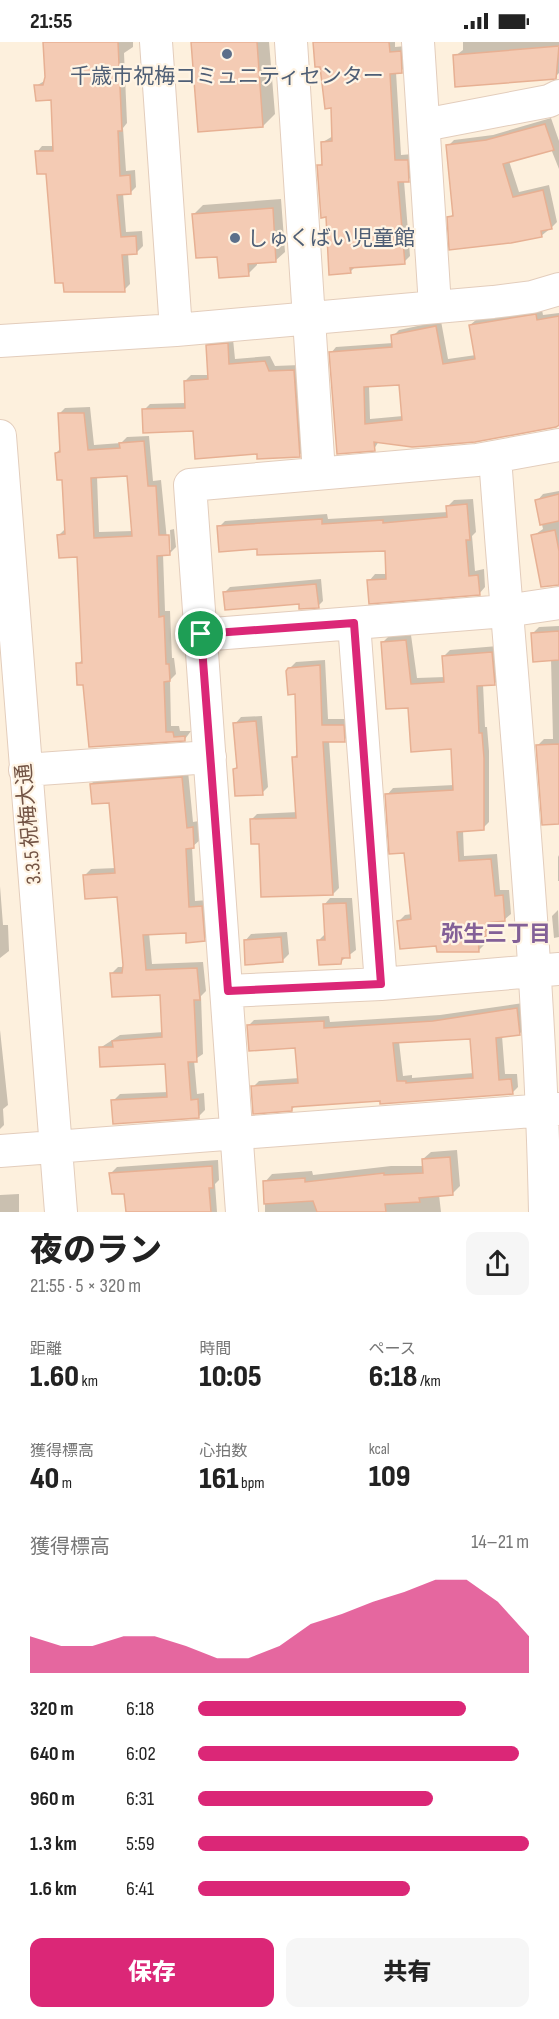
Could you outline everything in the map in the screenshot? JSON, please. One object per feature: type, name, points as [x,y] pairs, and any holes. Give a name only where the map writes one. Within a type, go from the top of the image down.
[{"type":"street","points":[[156,42],[176,330]]},
{"type":"street","points":[[291,42],[311,317],[319,473]]},
{"type":"street","points":[[418,42],[435,306]]},
{"type":"street","points":[[424,125],[549,101],[559,96]]},
{"type":"street","points":[[0,341],[176,330],[532,297],[559,289]]},
{"type":"street","name":"3.3.5 祝梅大通","points":[[0,436],[4,563],[25,770],[61,1212]]},
{"type":"street","points":[[243,1212],[190,484],[495,457],[559,445]]},
{"type":"street","points":[[495,457],[506,611],[547,970],[551,1109],[545,1212]]},
{"type":"street","points":[[201,634],[506,611],[559,603]]},
{"type":"street","points":[[354,623],[381,984]]},
{"type":"street","points":[[25,770],[210,757]]},
{"type":"street","points":[[228,991],[381,984],[547,970]]},
{"type":"street","points":[[0,1151],[551,1109]]},
{"type":"building","points":[[43,42],[118,42],[122,131],[118,131],[120,176],[130,175],[131,194],[117,195],[121,237],[136,236],[137,254],[122,255],[125,292],[64,292],[63,283],[55,283],[46,174],[37,174],[35,151],[53,151],[51,100],[36,101],[34,85],[43,85],[45,77]]},
{"type":"building","points":[[191,42],[257,42],[263,127],[198,132]]},
{"type":"building","points":[[313,42],[389,42],[390,52],[401,51],[402,73],[390,74],[395,160],[408,160],[409,182],[398,182],[405,264],[350,268],[351,273],[329,275],[326,217],[321,218],[317,165],[322,165],[321,142],[332,141],[331,108],[325,109],[320,67],[315,67]]},
{"type":"building","points":[[559,46],[556,79],[455,87],[453,55]]},
{"type":"building","points":[[545,124],[554,150],[503,164],[513,197],[543,190],[552,229],[541,231],[542,237],[449,250],[447,217],[453,216],[446,145],[486,140]]},
{"type":"building","points":[[273,208],[276,262],[248,264],[249,276],[219,278],[217,257],[196,258],[192,214]]},
{"type":"building","points":[[536,314],[537,320],[559,316],[559,425],[475,442],[412,447],[374,442],[375,451],[337,454],[329,352],[392,347],[391,335],[436,326],[443,364],[475,359],[469,325]],"holes":[[[399,385],[402,420],[365,424],[364,387]]]},
{"type":"building","points":[[228,343],[229,364],[265,361],[269,371],[294,370],[300,457],[257,459],[257,454],[195,459],[193,431],[143,433],[142,409],[185,408],[184,381],[208,379],[206,345]]},
{"type":"building","points":[[58,413],[84,413],[88,450],[120,448],[119,443],[144,441],[148,486],[156,486],[159,535],[169,535],[170,555],[157,556],[159,617],[164,616],[166,664],[169,664],[170,681],[164,682],[166,732],[173,732],[174,737],[185,736],[185,741],[89,747],[83,685],[77,685],[76,663],[82,663],[77,557],[59,558],[57,535],[65,534],[62,480],[57,480],[55,453],[60,452]],"holes":[[[127,476],[132,536],[94,538],[91,478]]]},
{"type":"building","points":[[559,494],[559,521],[540,525],[535,500]]},
{"type":"building","points":[[467,504],[470,540],[466,540],[469,576],[478,575],[480,595],[369,604],[367,580],[386,579],[385,551],[257,555],[257,549],[219,552],[217,526],[322,519],[322,524],[383,520],[383,523],[447,517],[446,506]]},
{"type":"building","points":[[555,530],[559,551],[559,585],[541,587],[531,535]]},
{"type":"building","points":[[316,584],[319,608],[299,609],[299,604],[225,610],[223,592]]},
{"type":"building","points":[[559,631],[559,660],[533,662],[531,633]]},
{"type":"building","points":[[406,640],[411,684],[444,682],[442,656],[492,652],[495,685],[477,686],[479,733],[482,733],[484,758],[484,830],[457,832],[459,861],[491,859],[495,896],[503,895],[505,921],[486,923],[486,937],[478,936],[479,952],[437,952],[436,946],[400,949],[397,921],[411,919],[404,853],[389,854],[385,794],[453,790],[451,749],[411,752],[408,708],[386,709],[381,642]]},
{"type":"building","points":[[320,665],[322,725],[344,725],[345,742],[323,742],[333,895],[261,897],[259,844],[251,844],[250,819],[296,818],[292,757],[297,757],[295,694],[288,695],[286,671],[288,668]]},
{"type":"building","points":[[256,721],[263,795],[235,796],[233,769],[237,768],[233,723]]},
{"type":"building","points":[[559,744],[559,824],[542,825],[536,745]]},
{"type":"building","points":[[182,777],[187,828],[193,827],[194,848],[186,849],[189,907],[202,906],[205,941],[186,943],[186,933],[143,935],[146,970],[197,968],[200,1000],[194,1000],[197,1062],[188,1062],[191,1100],[198,1099],[199,1118],[113,1124],[111,1100],[167,1097],[165,1064],[100,1067],[99,1047],[113,1047],[112,1041],[162,1037],[160,995],[112,997],[110,973],[122,973],[123,965],[117,897],[85,899],[83,875],[115,873],[109,803],[92,804],[90,784]]},
{"type":"building","points":[[346,903],[350,958],[342,958],[341,964],[319,965],[317,940],[325,940],[323,904]]},
{"type":"building","points":[[281,937],[283,962],[245,965],[244,940]]},
{"type":"building","points":[[517,1008],[520,1035],[496,1038],[499,1080],[511,1079],[513,1094],[380,1104],[380,1101],[292,1107],[292,1111],[253,1114],[251,1086],[298,1083],[295,1048],[249,1051],[247,1025],[324,1021],[324,1028],[433,1021]],"holes":[[[470,1039],[473,1078],[406,1083],[406,1081],[397,1081],[393,1043]]]},
{"type":"building","points":[[450,1157],[453,1195],[419,1198],[420,1202],[385,1204],[386,1212],[317,1212],[313,1201],[264,1204],[263,1181],[305,1178],[305,1182],[384,1173],[384,1175],[423,1173],[422,1159]]},
{"type":"building","points":[[212,1166],[213,1188],[209,1188],[211,1212],[126,1212],[124,1194],[112,1194],[109,1173]]},
{"type":"place","name":"千歳市祝梅コミュニティセンター","points":[[227,54]]},
{"type":"place","name":"しゅくばい児童館","points":[[235,238]]},
{"type":"district","name":"弥生三丁目","points":[[496,934]]},
{"type":"route","points":[[354,623],[381,984],[228,991],[201,634],[354,623]]}]
